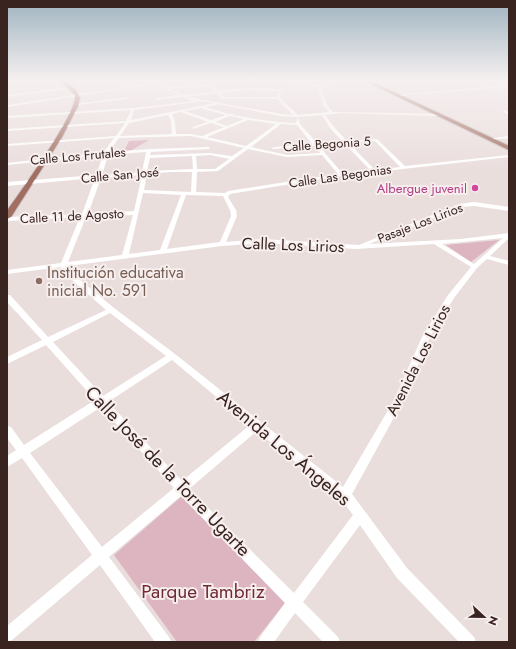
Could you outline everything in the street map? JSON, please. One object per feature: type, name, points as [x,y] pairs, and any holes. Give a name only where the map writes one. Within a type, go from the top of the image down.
[{"type":"main road","points":[[430,110],[509,148]]},
{"type":"main road","points":[[7,218],[74,112]]},
{"type":"street","points":[[7,117],[91,110]]},
{"type":"street","points":[[64,264],[82,217],[93,194],[106,153],[128,122],[132,110]]},
{"type":"street","points":[[7,130],[128,122],[186,110]]},
{"type":"street","points":[[215,110],[247,119],[279,124],[298,124]]},
{"type":"street","points":[[194,128],[243,110]]},
{"type":"street","points":[[262,110],[297,116],[332,113],[440,115]]},
{"type":"street","points":[[291,110],[297,116],[298,124],[313,144],[341,175]]},
{"type":"street","points":[[182,111],[211,122],[242,128]]},
{"type":"street","points":[[504,111],[509,114]]},
{"type":"street","points":[[170,114],[173,121],[174,135]]},
{"type":"street","points":[[323,114],[330,127],[373,171]]},
{"type":"street","points":[[204,137],[247,119]]},
{"type":"street","points":[[233,158],[279,124]]},
{"type":"street","name":"Calle Las Begonias","points":[[7,145],[117,136],[174,135],[204,137],[289,156],[322,154]]},
{"type":"street","points":[[490,139],[509,136]]},
{"type":"street","name":"Calle Begonia 5","points":[[274,148],[375,140],[380,142],[404,168]]},
{"type":"street","name":"Calle Los Frutales","points":[[7,164],[44,158],[106,153],[208,148]]},
{"type":"street","points":[[126,256],[149,150]]},
{"type":"street","name":"Calle Los Frutales","points":[[147,157],[217,154],[233,158]]},
{"type":"street","points":[[193,194],[195,170],[194,155]]},
{"type":"street","name":"Calle Las Begonias","points":[[225,196],[228,193],[341,175],[509,156]]},
{"type":"street","name":"Calle San José","points":[[7,184],[144,173],[195,170],[210,171],[218,169],[233,158]]},
{"type":"street","points":[[141,191],[225,196],[233,210],[234,216],[222,244]]},
{"type":"street","points":[[163,252],[184,194]]},
{"type":"street","name":"Pasaje Los Lirios","points":[[356,248],[461,205],[474,204],[509,209]]},
{"type":"street","name":"Calle 11 de Agosto","points":[[7,218],[82,217],[136,213]]},
{"type":"street","name":"Calle Los Lirios","points":[[7,272],[222,244],[263,241],[356,248],[508,236]]},
{"type":"street","name":"Avenida Los Lirios","points":[[345,495],[398,401],[426,337],[451,297],[475,267],[508,236]]},
{"type":"street","points":[[434,242],[475,267]]},
{"type":"street","points":[[485,257],[509,263]]},
{"type":"street","name":"Avenida Los Ángeles","points":[[64,264],[65,271],[111,310],[172,356],[345,495],[402,573],[470,642]]},
{"type":"street","name":"Calle José de la Torre Ugarte","points":[[7,297],[100,401],[182,488],[333,642]]},
{"type":"street","points":[[7,361],[111,310]]},
{"type":"street","points":[[7,462],[172,356]]},
{"type":"street","points":[[7,635],[258,424]]},
{"type":"street","points":[[7,430],[164,642]]},
{"type":"street","points":[[265,642],[360,515]]},
{"type":"green space","points":[[149,140],[130,151],[114,152],[112,150],[125,149],[129,141]]},
{"type":"green space","points":[[499,240],[471,262],[446,245]]},
{"type":"green space","name":"Parque Tambriz","points":[[182,496],[285,603],[254,642],[177,642],[114,555]]},
{"type":"place","name":"Albergue juvenil","points":[[475,188]]},
{"type":"place","name":"Institución educativa inicial No. 591","points":[[39,281]]}]
